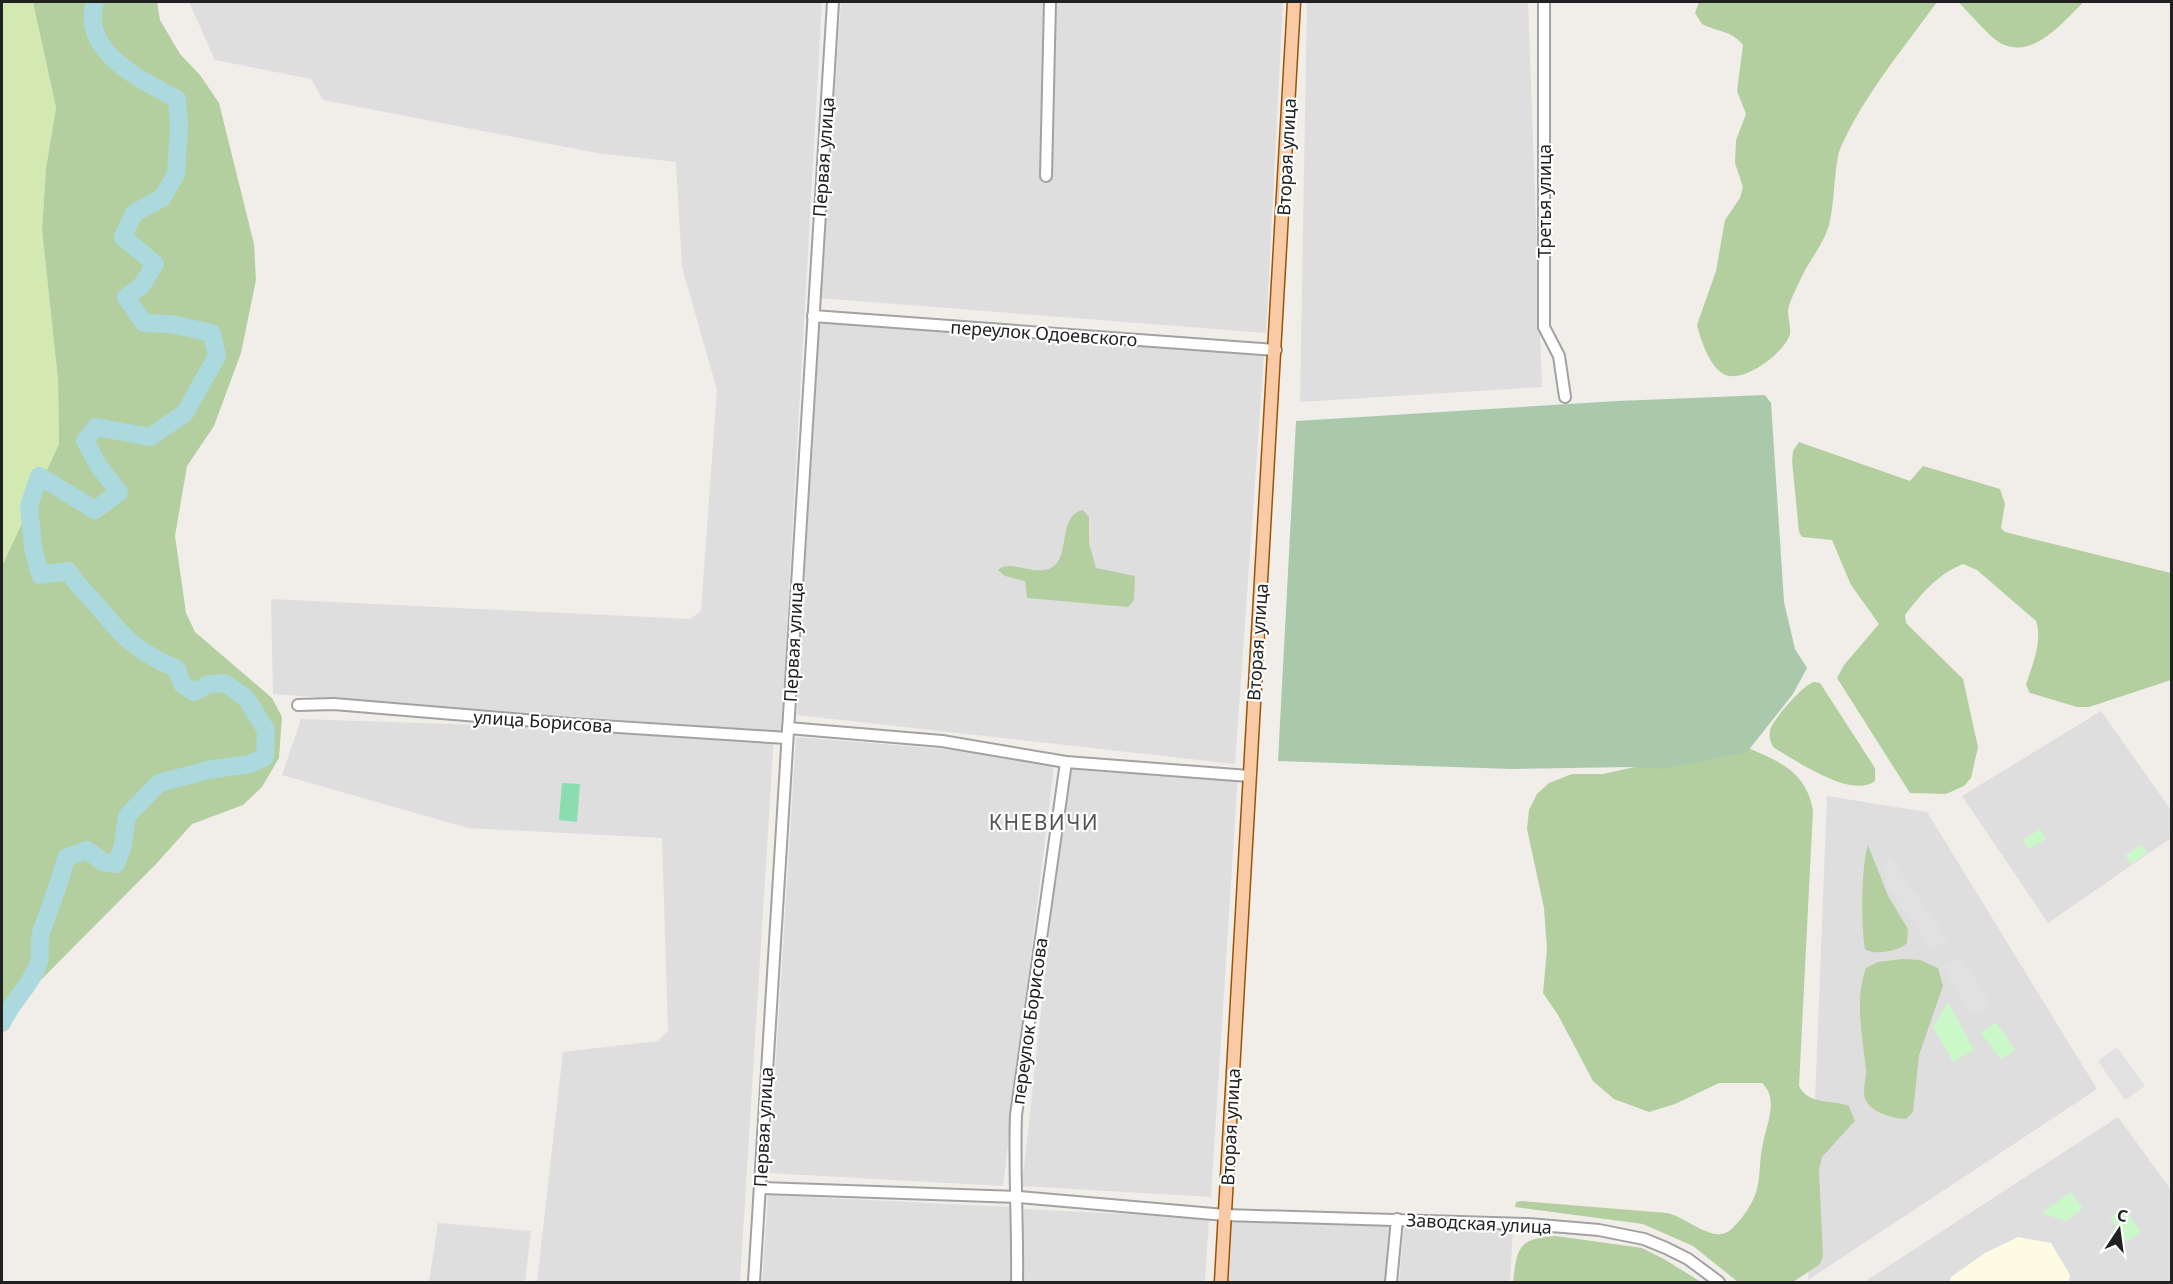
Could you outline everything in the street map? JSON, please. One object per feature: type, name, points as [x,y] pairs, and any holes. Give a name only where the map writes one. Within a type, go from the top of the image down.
[{"type":"main road","name":"Вторая улица","points":[[1221,1282],[1249,776],[1276,350],[1294,2]]},
{"type":"street","name":"Первая улица","points":[[754,1282],[833,2]]},
{"type":"street","points":[[1046,176],[1050,2]]},
{"type":"street","name":"Третья улица","points":[[1544,2],[1544,327],[1559,356],[1565,397]]},
{"type":"street","name":"переулок Одоевского","points":[[813,316],[1276,350]]},
{"type":"street","name":"улица Борисова","points":[[298,705],[334,704],[496,718],[787,733]]},
{"type":"street","points":[[787,733],[942,741],[1066,762],[1249,776]]},
{"type":"street","name":"переулок Борисова","points":[[1017,1282],[1016,1115],[1066,762]]},
{"type":"street","name":"Заводская улица","points":[[760,1188],[1018,1197],[1225,1215],[1528,1224],[1644,1239],[1688,1259],[1719,1282]]},
{"type":"street","points":[[1391,1282],[1396,1219]]},
{"type":"shaded area","points":[[189,2],[822,2],[781,732],[273,694],[271,599],[690,619],[701,611],[717,390],[682,267],[676,162],[597,153],[323,100],[311,79],[215,60]]},
{"type":"shaded area","points":[[841,2],[1283,2],[1266,333],[819,298]]},
{"type":"shaded area","points":[[1307,2],[1528,2],[1542,387],[1300,402]]},
{"type":"shaded area","points":[[818,320],[1264,355],[1235,764],[797,715]]},
{"type":"shaded area","points":[[2101,711],[2171,810],[2171,838],[2048,923],[1962,796]]},
{"type":"shaded area","points":[[301,719],[774,735],[740,1282],[537,1282],[563,1052],[658,1041],[668,1031],[662,838],[468,828],[282,775]]},
{"type":"shaded area","points":[[796,737],[1055,758],[1003,1186],[769,1173]]},
{"type":"shaded area","points":[[1068,760],[1238,773],[1211,1197],[1022,1186]]},
{"type":"shaded area","points":[[1827,796],[1927,812],[2097,1089],[1808,1280]]},
{"type":"shaded area","points":[[1891,858],[1948,939],[1932,951],[1889,889],[1882,864]]},
{"type":"shaded area","points":[[1962,956],[1991,1005],[1972,1016],[1943,968]]},
{"type":"shaded area","points":[[2117,1047],[2145,1086],[2125,1100],[2098,1061]]},
{"type":"shaded area","points":[[2118,1117],[2171,1190],[2171,1282],[1864,1282]]},
{"type":"shaded area","points":[[768,1195],[1011,1207],[1010,1282],[762,1282]]},
{"type":"shaded area","points":[[1024,1209],[1209,1218],[1205,1282],[1024,1282]]},
{"type":"shaded area","points":[[1231,1219],[1393,1226],[1387,1282],[1227,1282]]},
{"type":"shaded area","points":[[438,1223],[531,1231],[525,1282],[429,1282]]},
{"type":"shaded area","points":[[1404,1226],[1513,1229],[1510,1282],[1399,1282]]},
{"type":"shaded area","points":[[2018,1237],[2051,1243],[2070,1275],[2069,1282],[1950,1282],[1951,1277],[1985,1253]]},
{"type":"green space","points":[[2,2],[33,2],[56,108],[46,168],[42,230],[58,380],[59,444],[2,566]]},
{"type":"green space","points":[[33,2],[157,2],[160,20],[180,54],[200,75],[219,103],[254,244],[256,280],[241,353],[214,426],[187,466],[175,536],[186,613],[195,632],[272,698],[282,717],[279,758],[262,787],[243,805],[192,824],[156,864],[2,1019],[2,566],[59,444],[58,380],[42,230],[46,168],[56,108]]},
{"type":"green space","points":[[1699,2],[1937,2],[1872,91],[1840,149],[1829,225],[1791,301],[1788,311],[1790,334],[1786,342],[1761,366],[1750,372],[1730,376],[1722,373],[1713,363],[1697,325],[1716,271],[1725,220],[1740,198],[1743,187],[1735,163],[1736,140],[1746,114],[1737,91],[1743,45],[1729,34],[1702,24],[1695,13]]},
{"type":"green space","points":[[1958,2],[2084,2],[2047,36],[2026,46],[2014,47],[1997,41]]},
{"type":"green space","points":[[1765,395],[1771,403],[1784,602],[1795,649],[1807,668],[1793,694],[1747,752],[1663,769],[1631,767],[1512,769],[1278,761],[1296,421],[1618,401]]},
{"type":"green space","points":[[1799,442],[1910,481],[1923,466],[2000,489],[2005,504],[2001,528],[2005,532],[2171,573],[2171,680],[2089,707],[2077,707],[2030,693],[2026,685],[2037,645],[2036,621],[1977,570],[1963,564],[1946,573],[1931,585],[1905,615],[1906,623],[1963,679],[1978,747],[1971,778],[1964,786],[1946,794],[1910,793],[1837,678],[1844,665],[1879,624],[1851,585],[1832,540],[1802,537],[1799,532],[1792,461],[1793,451]]},
{"type":"green space","points":[[1083,510],[1089,517],[1089,543],[1096,568],[1135,576],[1134,600],[1128,607],[1027,598],[1025,581],[1005,576],[998,570],[1010,566],[1034,570],[1049,569],[1060,558],[1070,519],[1075,513]]},
{"type":"green space","points":[[1814,682],[1820,683],[1875,768],[1875,781],[1864,785],[1838,782],[1774,748],[1770,735],[1773,725],[1796,695]]},
{"type":"green space","points":[[1739,744],[1786,767],[1796,775],[1809,796],[1813,810],[1799,1086],[1809,1097],[1849,1106],[1855,1121],[1822,1157],[1819,1170],[1823,1256],[1820,1264],[1793,1282],[1738,1282],[1693,1246],[1643,1224],[1515,1207],[1516,1202],[1522,1201],[1667,1213],[1708,1232],[1722,1234],[1740,1220],[1753,1200],[1771,1104],[1767,1089],[1762,1083],[1719,1083],[1675,1104],[1649,1112],[1614,1099],[1593,1081],[1558,1015],[1543,993],[1547,949],[1544,908],[1527,829],[1529,810],[1537,794],[1549,783],[1572,774],[1603,774]]},
{"type":"green space","points":[[562,783],[580,784],[577,822],[559,820]]},
{"type":"green space","points":[[2040,829],[2046,839],[2029,849],[2023,840]]},
{"type":"green space","points":[[1868,845],[1888,896],[1908,929],[1907,943],[1886,952],[1865,949],[1862,897]]},
{"type":"green space","points":[[2142,845],[2147,853],[2131,864],[2125,855]]},
{"type":"green space","points":[[1902,959],[1920,960],[1938,968],[1943,986],[1919,1055],[1913,1112],[1906,1119],[1880,1113],[1865,1099],[1866,1071],[1860,1006],[1862,980],[1866,968],[1878,962]]},
{"type":"green space","points":[[1948,1002],[1974,1050],[1953,1062],[1933,1027]]},
{"type":"green space","points":[[1996,1022],[2015,1050],[2001,1060],[1981,1033]]},
{"type":"green space","points":[[2071,1192],[2083,1208],[2066,1221],[2041,1213]]},
{"type":"green space","points":[[2124,1208],[2141,1232],[2127,1242],[2110,1218]]},
{"type":"green space","points":[[1556,1236],[1642,1248],[1701,1282],[1513,1282],[1518,1253],[1522,1247],[1534,1239]]},
{"type":"waterway","points":[[2,1023],[35,973],[40,957],[41,933],[66,858],[87,850],[103,862],[116,864],[123,845],[127,816],[159,783],[208,770],[250,764],[265,757],[266,730],[246,698],[225,683],[209,684],[194,692],[182,684],[177,669],[151,656],[131,642],[77,584],[68,571],[40,575],[33,547],[29,506],[39,476],[95,510],[119,492],[100,468],[85,441],[96,427],[150,437],[185,413],[217,356],[212,333],[171,324],[144,323],[126,297],[142,285],[155,264],[123,237],[134,213],[162,198],[176,174],[179,127],[177,99],[131,73],[105,50],[96,36],[93,20],[95,2]]},
{"type":"district","name":"КНЕВИЧИ","points":[[1044,822]]}]
